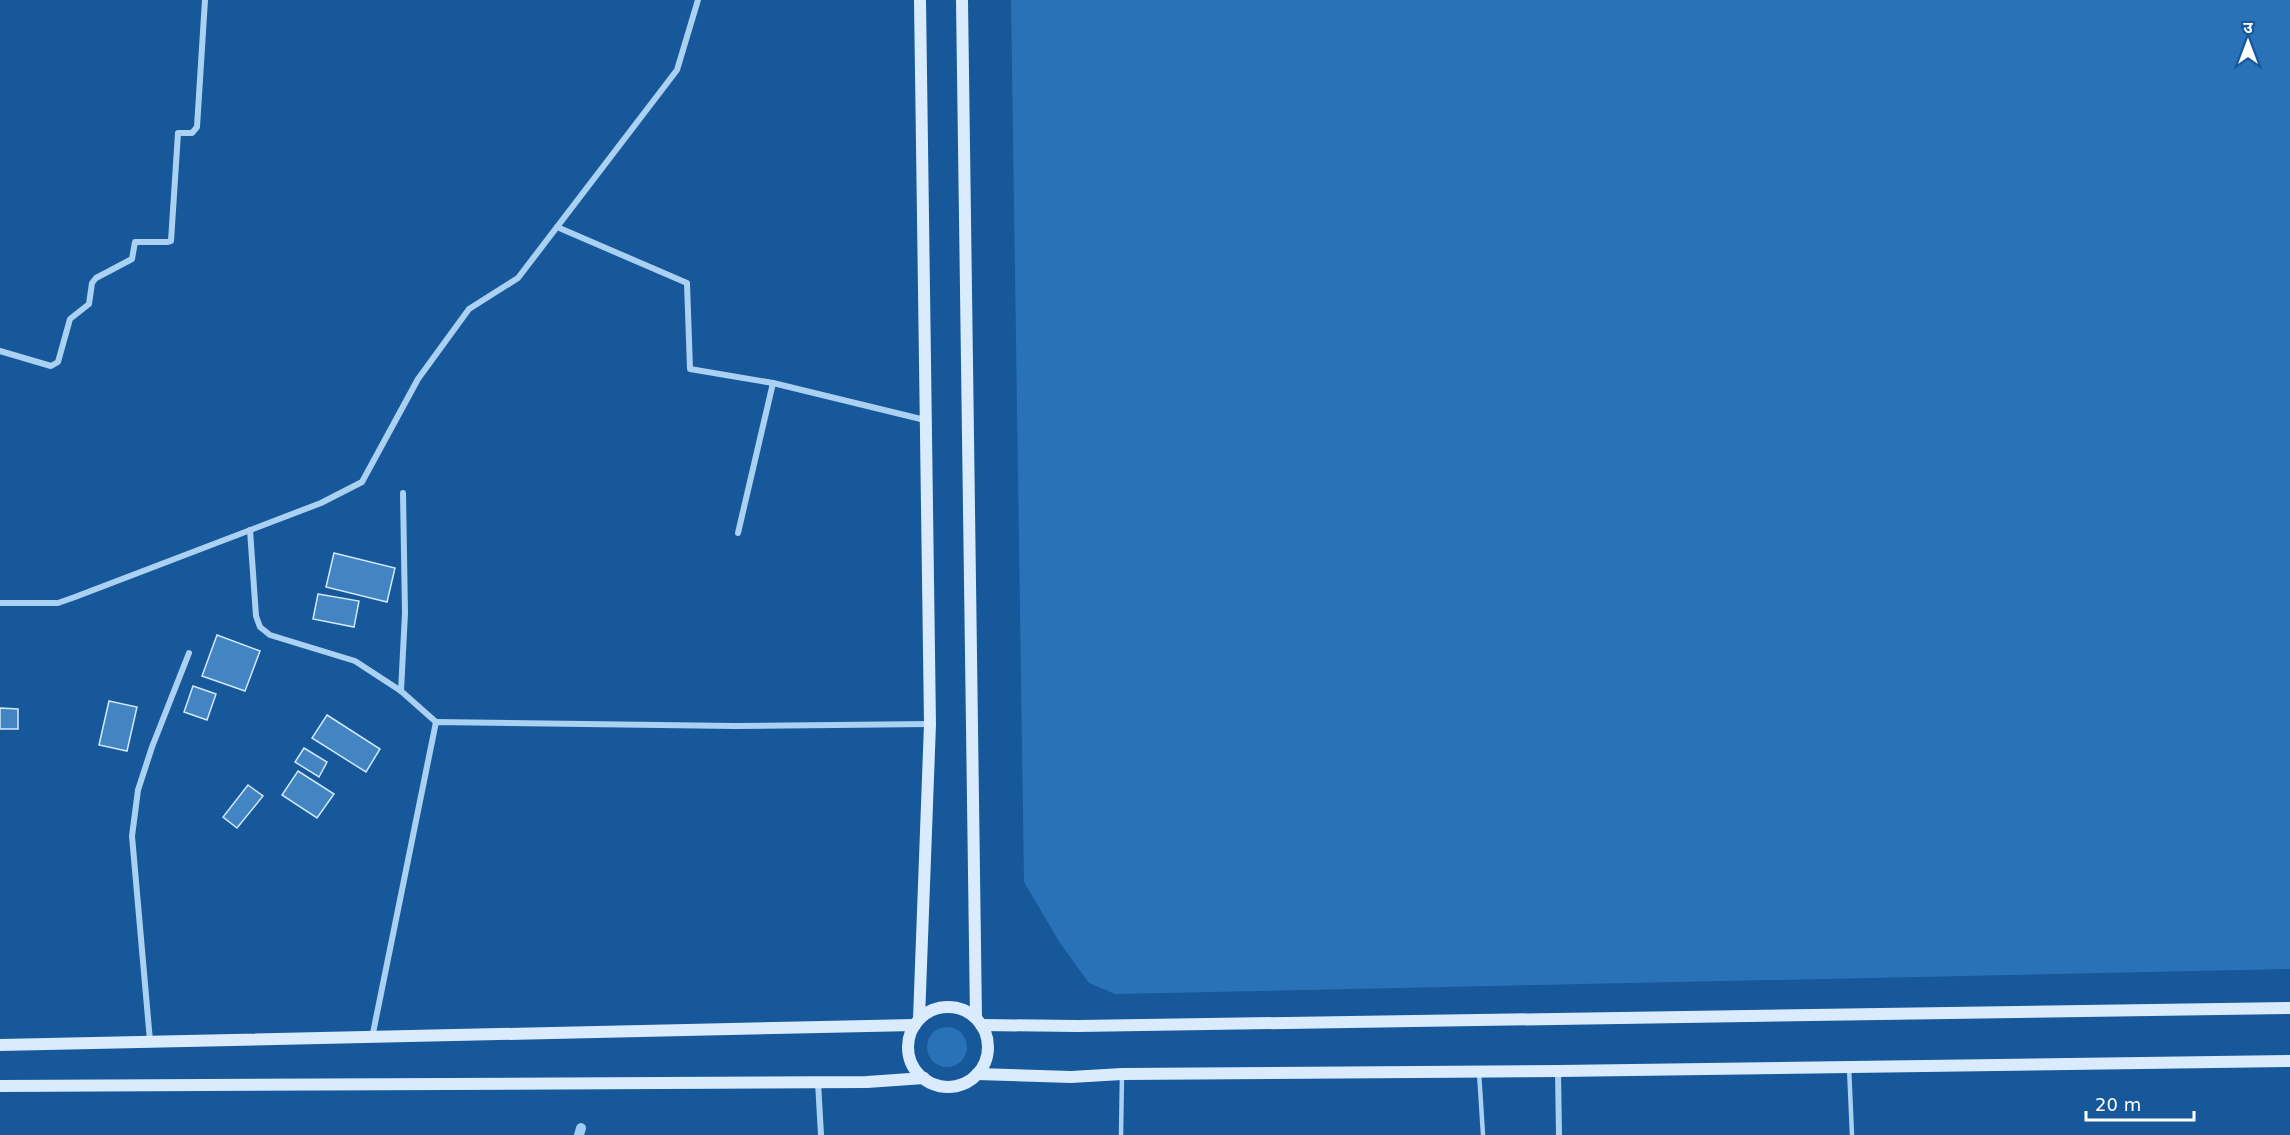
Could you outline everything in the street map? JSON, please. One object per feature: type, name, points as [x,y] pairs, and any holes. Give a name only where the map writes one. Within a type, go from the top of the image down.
[{"type":"main road","points":[[917,1022],[930,724],[920,0]]},
{"type":"main road","points":[[962,0],[978,1022]]},
{"type":"main road","points":[[947,1006],[962,1010],[978,1022],[985,1030],[988,1046],[985,1061],[977,1074],[964,1083],[948,1086],[933,1084],[924,1078],[911,1062],[908,1047],[911,1032],[917,1022],[932,1010],[947,1006]]},
{"type":"main road","points":[[978,1022],[998,1027],[1114,1026],[2290,1008]]},
{"type":"main road","points":[[0,1045],[372,1038],[917,1022]]},
{"type":"main road","points":[[977,1074],[1071,1077],[1122,1074],[1479,1072],[2290,1061]]},
{"type":"main road","points":[[0,1086],[867,1082],[924,1078]]},
{"type":"street","points":[[0,351],[54,365],[58,362],[70,319],[89,304],[93,280],[132,259],[135,242],[171,241],[178,134],[192,133],[197,128],[205,0]]},
{"type":"street","points":[[0,603],[58,603],[321,503],[362,482],[418,379],[469,309],[518,279],[677,70],[698,0]]},
{"type":"street","points":[[557,227],[687,283],[690,369],[773,383],[926,420]]},
{"type":"street","points":[[738,533],[773,383]]},
{"type":"street","points":[[401,691],[405,613],[403,493]]},
{"type":"street","points":[[250,530],[256,616],[260,627],[270,635],[355,661],[401,691],[436,723],[735,726],[930,724]]},
{"type":"street","points":[[150,1042],[132,836],[138,790],[152,747],[189,653]]},
{"type":"street","points":[[372,1038],[436,723]]},
{"type":"street","points":[[1558,1071],[1559,1135]]},
{"type":"street","points":[[818,1082],[821,1135]]},
{"type":"lane","points":[[1849,1067],[1852,1135]]},
{"type":"lane","points":[[1479,1072],[1483,1135]]},
{"type":"lane","points":[[1122,1074],[1122,1135]]},
{"type":"shaded area","points":[[1011,0],[2290,0],[2290,969],[1115,994],[1089,983],[1060,943],[1024,882]]},
{"type":"shaded area","points":[[947,1027],[961,1033],[967,1047],[961,1061],[947,1067],[933,1061],[927,1047],[933,1033]]},
{"type":"building","points":[[334,553],[395,568],[387,602],[326,587]]},
{"type":"building","points":[[318,594],[359,601],[354,627],[313,619]]},
{"type":"building","points":[[217,635],[260,651],[245,691],[202,676]]},
{"type":"building","points":[[193,686],[216,694],[207,720],[184,712]]},
{"type":"building","points":[[109,701],[137,707],[127,751],[99,745]]},
{"type":"building","points":[[0,708],[18,709],[18,729],[0,729]]},
{"type":"building","points":[[327,715],[380,749],[366,772],[312,738]]},
{"type":"building","points":[[304,748],[327,762],[319,777],[295,762]]},
{"type":"building","points":[[298,771],[334,794],[317,818],[282,795]]},
{"type":"building","points":[[248,785],[263,796],[237,828],[223,817]]},
{"type":"waterway","points":[[579,1135],[581,1128]]}]
